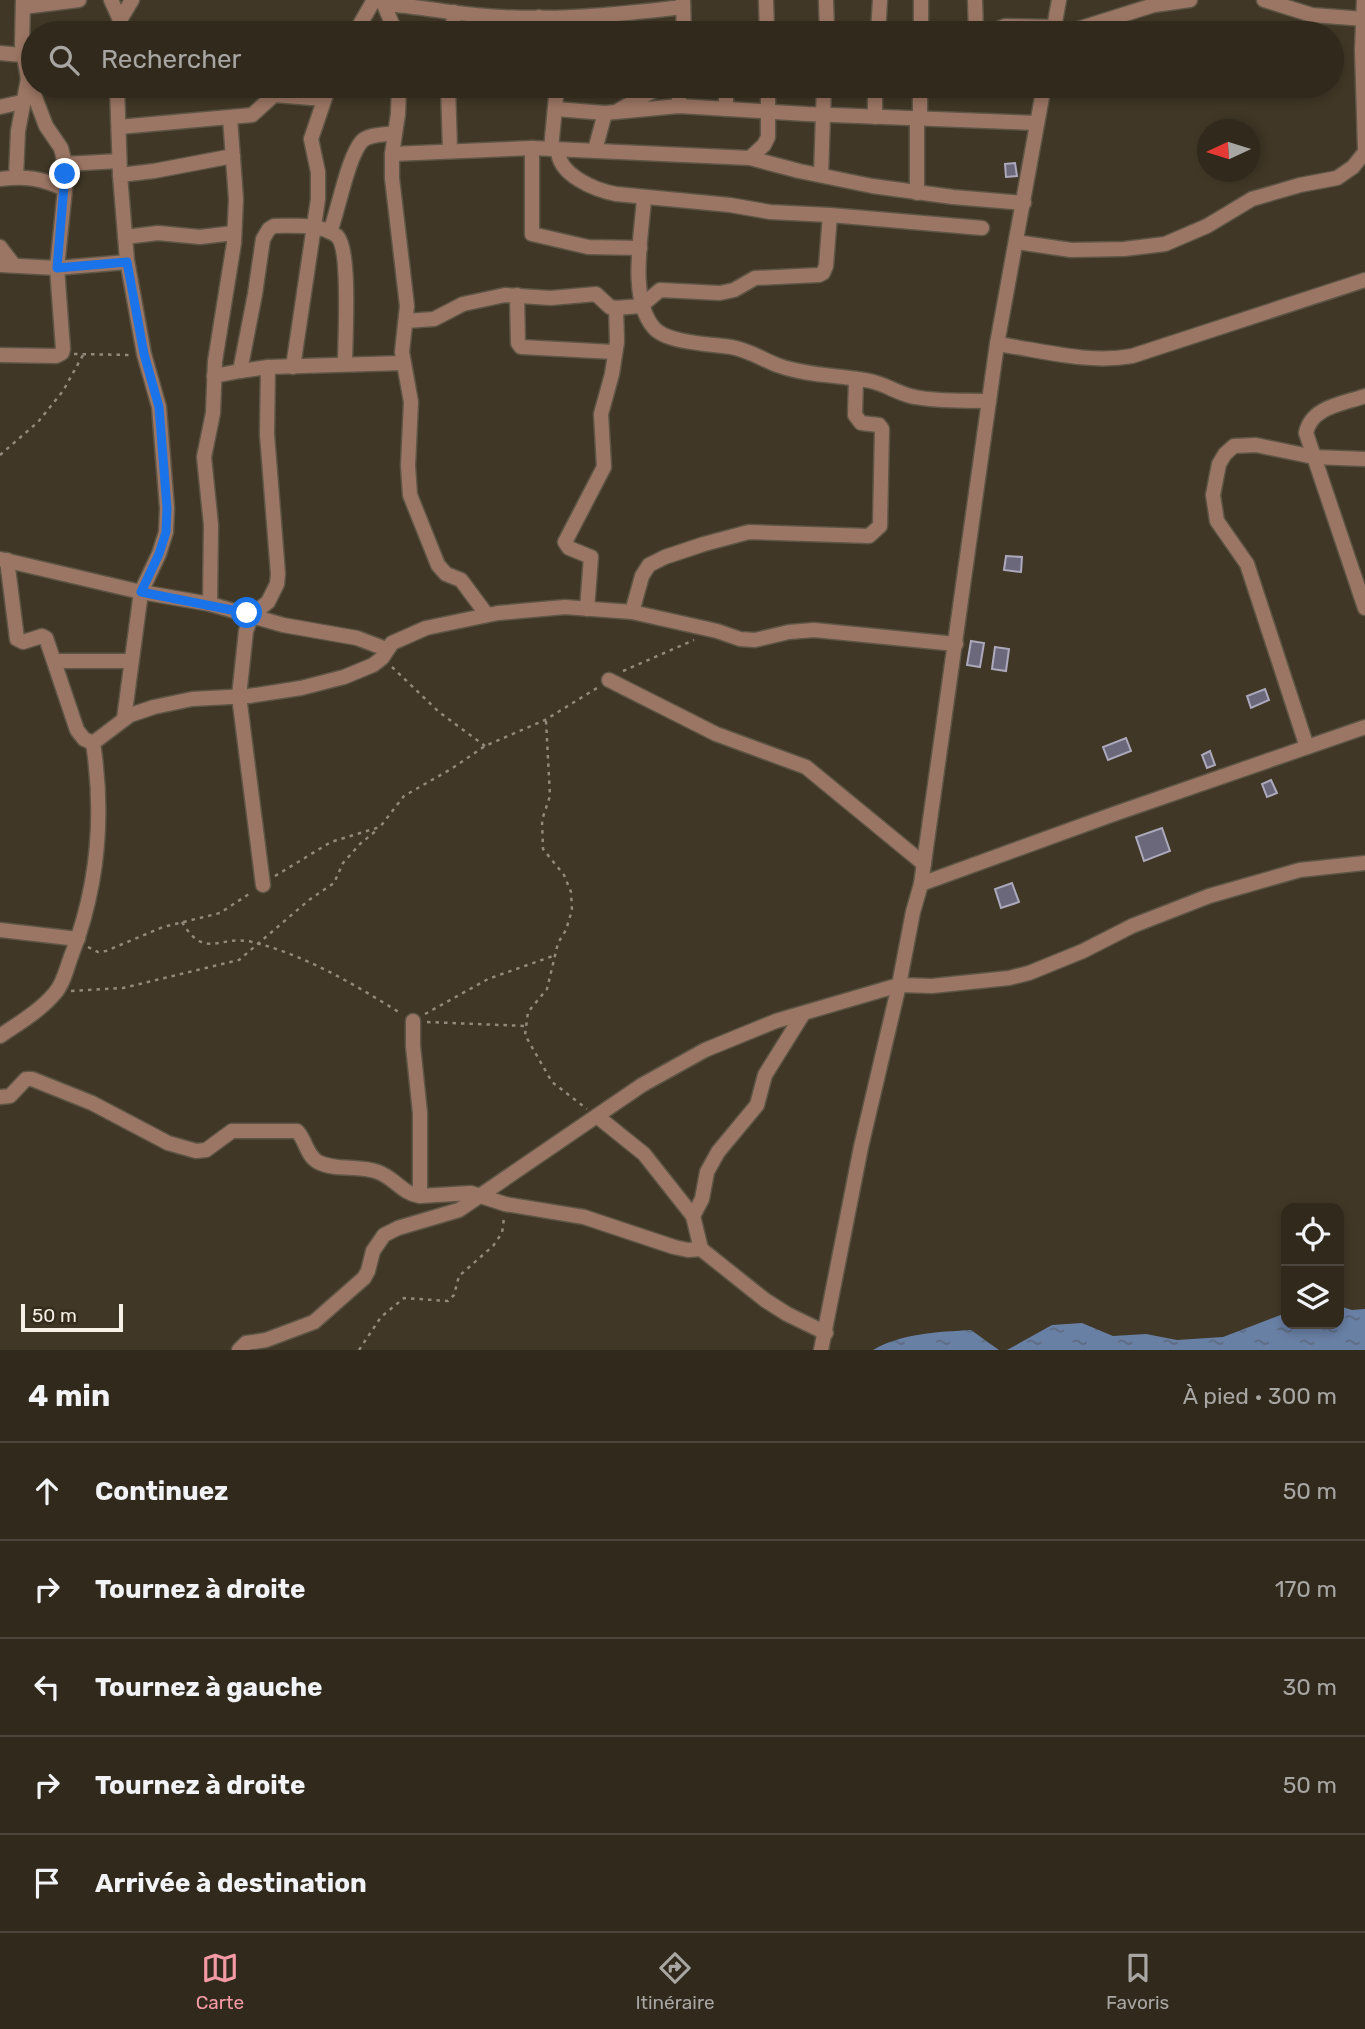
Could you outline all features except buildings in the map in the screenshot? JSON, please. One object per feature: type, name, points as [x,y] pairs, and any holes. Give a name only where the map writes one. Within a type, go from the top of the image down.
[{"type":"street","points":[[23,4],[79,0]]},
{"type":"street","points":[[111,0],[117,21]]},
{"type":"street","points":[[122,21],[132,0]]},
{"type":"street","points":[[766,0],[767,21]]},
{"type":"street","points":[[826,0],[827,21]]},
{"type":"street","points":[[879,21],[880,0]]},
{"type":"street","points":[[921,0],[921,21]]},
{"type":"street","points":[[975,0],[976,21]]},
{"type":"street","points":[[1058,21],[1059,0]]},
{"type":"street","points":[[1094,21],[1154,5],[1190,0]]},
{"type":"street","points":[[1264,0],[1312,15],[1364,19]]},
{"type":"street","points":[[1016,242],[1072,250],[1124,249],[1164,244],[1207,226],[1252,199],[1300,185],[1338,178],[1353,167],[1365,150],[1364,0]]},
{"type":"street","points":[[386,2],[476,15],[539,17],[579,17],[683,4]]},
{"type":"street","points":[[367,21],[386,2]]},
{"type":"street","points":[[386,2],[392,21]]},
{"type":"street","points":[[454,12],[454,21]]},
{"type":"street","points":[[539,17],[540,21]]},
{"type":"street","points":[[0,53],[21,54]]},
{"type":"street","points":[[23,98],[5,181],[40,180],[65,189]]},
{"type":"street","points":[[0,355],[56,356],[62,353],[57,268],[65,164],[61,148],[47,125],[36,98]]},
{"type":"street","points":[[118,98],[127,262],[144,354],[159,407],[167,508],[166,532],[141,592],[124,719]]},
{"type":"street","points":[[119,127],[254,114],[271,98]]},
{"type":"street","points":[[293,367],[318,183],[312,136],[324,98]]},
{"type":"street","points":[[398,98],[392,154],[393,197],[407,306],[402,352],[411,402],[408,466],[413,505],[438,565],[446,573],[461,580],[488,615]]},
{"type":"street","points":[[448,98],[450,149]]},
{"type":"street","points":[[556,98],[554,150],[558,158],[575,177],[607,192],[770,212],[982,228]]},
{"type":"street","points":[[595,150],[611,112],[638,98]]},
{"type":"street","points":[[679,98],[679,106]]},
{"type":"street","points":[[726,98],[726,109]]},
{"type":"street","points":[[750,158],[767,139],[768,98]]},
{"type":"street","points":[[821,175],[823,98]]},
{"type":"street","points":[[875,117],[876,98]]},
{"type":"street","points":[[917,192],[919,98]]},
{"type":"street","points":[[821,1350],[861,1147],[921,884],[997,344],[1042,98]]},
{"type":"street","points":[[0,107],[22,102]]},
{"type":"street","points":[[556,108],[611,112],[679,106],[822,115],[1037,123]]},
{"type":"street","points":[[210,604],[211,525],[204,457],[215,401],[214,376],[218,337],[231,272],[234,233],[236,199],[230,118]]},
{"type":"street","points":[[330,232],[360,143],[368,138],[394,133]]},
{"type":"street","points":[[392,154],[450,149],[532,148],[750,158],[821,175],[917,192],[1024,203]]},
{"type":"street","points":[[532,148],[532,234],[588,247],[640,248]]},
{"type":"street","points":[[65,164],[153,171],[233,156]]},
{"type":"street","points":[[644,198],[640,248],[641,306],[654,328],[661,334],[704,345],[732,347],[782,367],[872,381],[911,397],[989,401]]},
{"type":"street","points":[[406,321],[434,319],[463,304],[505,295],[551,298],[596,294],[616,308],[641,306],[660,290],[720,293],[734,290],[755,278],[821,274],[826,266],[830,215]]},
{"type":"street","points":[[240,371],[265,235],[268,229],[274,226],[313,228],[330,232],[340,239],[344,247],[345,364]]},
{"type":"street","points":[[125,237],[158,233],[200,237],[234,233]]},
{"type":"street","points":[[0,247],[6,264],[57,268],[127,262]]},
{"type":"street","points":[[997,344],[1078,357],[1113,359],[1132,356],[1365,280]]},
{"type":"street","points":[[517,295],[518,343],[521,347],[614,352]]},
{"type":"street","points":[[587,609],[591,557],[569,548],[565,541],[604,467],[601,414],[617,342],[616,308]]},
{"type":"street","points":[[214,376],[268,367],[403,363]]},
{"type":"street","points":[[263,885],[239,696],[246,632],[252,615],[268,602],[277,584],[278,574],[267,434],[268,367]]},
{"type":"street","points":[[632,612],[642,576],[649,565],[665,557],[749,532],[869,536],[876,533],[880,526],[882,429],[879,425],[861,423],[857,419],[856,379]]},
{"type":"street","points":[[1365,396],[1314,414],[1306,433],[1365,608]]},
{"type":"street","points":[[1307,747],[1247,564],[1217,521],[1213,495],[1219,464],[1234,446],[1256,445],[1314,457],[1365,459]]},
{"type":"street","points":[[93,743],[84,739],[78,730],[46,638],[42,636],[23,642],[17,639],[3,560],[141,592],[210,604],[283,625],[357,638],[384,654]]},
{"type":"street","points":[[93,743],[124,719],[154,708],[192,699],[301,688],[344,677],[373,665],[392,643],[426,628],[488,615],[565,607],[632,612],[740,639],[755,640],[789,632],[814,630],[956,645]]},
{"type":"street","points":[[55,661],[131,661]]},
{"type":"street","points":[[609,680],[716,734],[806,767],[924,864]]},
{"type":"street","points":[[921,884],[1365,727]]},
{"type":"street","points":[[0,1036],[29,1017],[55,993],[84,923],[95,866],[98,831],[99,789],[93,743]]},
{"type":"street","points":[[239,1350],[246,1343],[266,1340],[314,1322],[363,1278],[373,1251],[384,1235],[398,1228],[450,1214],[642,1085],[705,1050],[762,1026],[899,985],[932,986],[1009,978],[1029,973],[1083,951],[1132,926],[1209,896],[1300,870],[1365,863]]},
{"type":"street","points":[[0,930],[78,939]]},
{"type":"street","points":[[693,1216],[702,1199],[706,1172],[718,1152],[757,1105],[765,1075],[803,1014]]},
{"type":"street","points":[[413,1021],[420,1113],[420,1196]]},
{"type":"street","points":[[0,1097],[10,1096],[26,1079],[32,1079],[92,1103],[168,1143],[196,1151],[206,1150],[232,1131],[292,1130],[300,1133],[308,1151],[320,1163],[361,1167],[378,1172],[388,1176],[405,1192],[420,1196],[462,1192],[505,1204],[584,1217],[657,1243],[688,1250],[701,1249]]},
{"type":"street","points":[[598,1117],[643,1154],[693,1216],[701,1249],[765,1300],[826,1333]]},
{"type":"path","points":[[62,353],[144,354]]},
{"type":"path","points":[[0,455],[38,422],[62,391],[83,355]]},
{"type":"path","points":[[55,993],[124,988],[239,960],[309,900],[334,883],[343,863],[380,827],[404,796],[485,746],[545,720],[627,669],[716,631]]},
{"type":"path","points":[[384,654],[439,712],[485,746]]},
{"type":"path","points":[[545,720],[550,796],[542,820],[543,849],[564,875],[572,892],[571,919],[558,943],[547,989],[528,1013],[525,1035],[552,1082],[598,1117]]},
{"type":"path","points":[[78,939],[92,950],[106,951],[182,922],[220,913],[331,842],[380,827]]},
{"type":"path","points":[[182,922],[190,936],[201,943],[249,941],[308,961],[413,1021],[525,1026]]},
{"type":"path","points":[[413,1021],[488,979],[554,956]]},
{"type":"path","points":[[359,1350],[382,1317],[404,1298],[448,1301],[454,1295],[459,1276],[493,1246],[502,1233],[505,1204]]},
{"type":"water","points":[[1344,1308],[1365,1309],[1365,1350],[1007,1350],[1052,1325],[1082,1323],[1113,1336],[1146,1334],[1177,1340],[1223,1337],[1281,1315],[1281,1329],[1344,1329]]},
{"type":"water","points":[[971,1330],[999,1350],[873,1350],[908,1337]]},
{"type":"route","points":[[65,174],[57,268],[127,262],[144,354],[159,407],[167,508],[166,532],[141,592],[247,613]]}]
